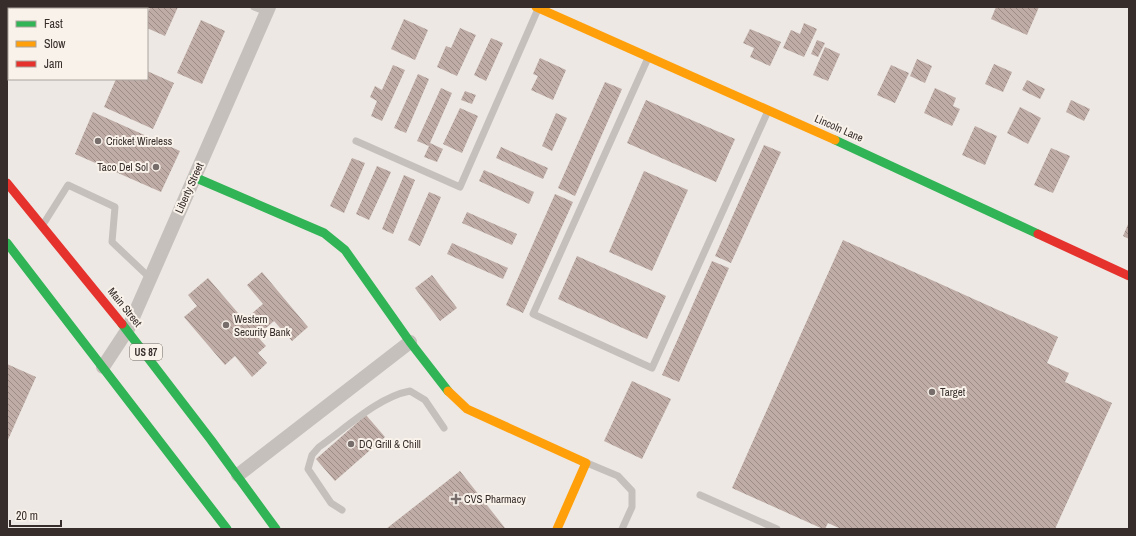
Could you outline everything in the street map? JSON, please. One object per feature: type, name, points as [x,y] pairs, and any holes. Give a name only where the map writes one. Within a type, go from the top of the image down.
[{"type":"street","name":"Lincoln Lane","points":[[538,7],[768,110],[1129,276]]},
{"type":"street","name":"Liberty Street","points":[[103,367],[128,329],[194,177],[263,9]]},
{"type":"street","points":[[194,177],[324,233],[345,250],[410,342],[452,395],[467,409],[586,463],[557,529]]},
{"type":"street","name":"Main Street","points":[[7,183],[128,329],[238,475],[276,529]]},
{"type":"street","points":[[7,243],[222,525]]},
{"type":"street","points":[[238,475],[410,342]]},
{"type":"lane","points":[[356,141],[460,187],[538,7]]},
{"type":"lane","points":[[649,56],[533,314],[652,368],[768,110]]},
{"type":"lane","points":[[42,225],[68,185],[115,207],[112,242],[150,278]]},
{"type":"lane","points":[[342,510],[332,503],[308,469],[312,455],[319,447],[376,406],[397,393],[410,391],[425,400],[444,428]]},
{"type":"lane","points":[[586,463],[618,476],[632,491],[632,507],[622,529]]},
{"type":"lane","points":[[700,494],[777,529]]},
{"type":"building","points":[[150,7],[178,7],[165,36],[148,28],[148,12]]},
{"type":"building","points":[[996,7],[1039,7],[1027,35],[991,19]]},
{"type":"building","points":[[7,19],[8,69],[7,68]]},
{"type":"building","points":[[404,19],[428,30],[415,60],[391,49]]},
{"type":"building","points":[[201,20],[225,31],[202,84],[177,73]]},
{"type":"building","points":[[804,23],[817,29],[804,57],[783,48],[791,30],[800,34]]},
{"type":"building","points":[[460,28],[476,35],[457,76],[437,67],[446,46],[451,48]]},
{"type":"building","points":[[750,29],[781,42],[770,66],[750,57],[754,48],[743,43]]},
{"type":"building","points":[[491,38],[503,43],[486,81],[474,75]]},
{"type":"building","points":[[817,40],[825,43],[818,57],[811,54]]},
{"type":"building","points":[[825,47],[840,54],[828,81],[813,75]]},
{"type":"building","points":[[540,58],[566,70],[553,100],[531,90],[538,76],[533,74]]},
{"type":"building","points":[[917,59],[932,66],[925,83],[910,76]]},
{"type":"building","points":[[994,64],[1012,72],[1003,92],[985,84]]},
{"type":"building","points":[[393,65],[405,70],[382,121],[371,116],[377,101],[370,97],[375,86],[382,90]]},
{"type":"building","points":[[891,65],[909,73],[895,103],[877,95]]},
{"type":"building","points":[[148,71],[174,83],[153,129],[104,107],[116,80],[148,80]]},
{"type":"building","points":[[418,74],[429,79],[406,133],[394,128]]},
{"type":"building","points":[[1027,80],[1045,89],[1040,99],[1022,90]]},
{"type":"building","points":[[605,82],[622,89],[575,196],[558,188]]},
{"type":"building","points":[[441,88],[452,93],[430,143],[443,149],[437,162],[424,157],[429,146],[417,141]]},
{"type":"building","points":[[935,88],[956,98],[953,106],[960,109],[952,126],[924,113]]},
{"type":"building","points":[[465,91],[476,95],[472,104],[461,100]]},
{"type":"building","points":[[646,100],[735,139],[716,182],[627,143]]},
{"type":"building","points":[[1071,100],[1090,109],[1084,121],[1066,112]]},
{"type":"building","points":[[1020,107],[1041,118],[1028,144],[1007,133]]},
{"type":"building","points":[[460,108],[478,116],[462,153],[443,144]]},
{"type":"building","points":[[93,112],[180,151],[161,192],[75,154]]},
{"type":"building","points":[[556,113],[567,118],[552,151],[542,146]]},
{"type":"building","points":[[975,126],[997,136],[985,165],[962,155]]},
{"type":"building","points":[[764,145],[781,152],[731,263],[715,256]]},
{"type":"building","points":[[501,147],[548,168],[543,179],[496,158]]},
{"type":"building","points":[[1051,148],[1070,156],[1053,193],[1034,185]]},
{"type":"building","points":[[352,158],[365,163],[344,213],[330,206]]},
{"type":"building","points":[[377,166],[391,172],[369,220],[356,214]]},
{"type":"building","points":[[484,170],[534,192],[529,204],[479,181]]},
{"type":"building","points":[[644,171],[688,190],[652,271],[609,252]]},
{"type":"building","points":[[404,175],[415,180],[393,234],[382,229]]},
{"type":"building","points":[[429,192],[441,197],[420,246],[408,240]]},
{"type":"building","points":[[555,194],[573,202],[523,313],[506,305]]},
{"type":"building","points":[[467,212],[517,234],[512,245],[462,223]]},
{"type":"building","points":[[1129,222],[1129,239],[1123,236]]},
{"type":"building","name":"Target","points":[[843,240],[1058,337],[1047,363],[1069,373],[1065,382],[1112,403],[1055,529],[841,529],[828,523],[825,529],[823,529],[732,488]]},
{"type":"building","points":[[452,243],[508,268],[503,279],[447,254]]},
{"type":"building","points":[[577,256],[666,296],[647,339],[558,299]]},
{"type":"building","points":[[712,261],[729,268],[679,382],[662,375]]},
{"type":"building","points":[[262,272],[308,327],[292,341],[274,321],[257,336],[266,346],[258,353],[267,363],[252,377],[235,356],[225,365],[184,317],[197,306],[188,295],[208,278],[244,320],[263,304],[247,285]]},
{"type":"building","points":[[432,275],[457,308],[440,321],[415,288]]},
{"type":"building","points":[[7,364],[36,377],[7,442]]},
{"type":"building","points":[[632,381],[671,399],[642,459],[604,441]]},
{"type":"building","points":[[366,415],[385,437],[335,481],[316,459]]},
{"type":"building","name":"CVS Pharmacy","points":[[460,471],[505,528],[386,529]]},
{"type":"traffic: fast","points":[[835,140],[1038,234]]},
{"type":"traffic: fast","points":[[194,177],[324,233],[345,250],[410,342],[448,391]]},
{"type":"traffic: fast","points":[[7,243],[227,529]]},
{"type":"traffic: fast","points":[[122,324],[211,440],[276,529]]},
{"type":"traffic: slow","points":[[536,7],[835,140]]},
{"type":"traffic: slow","points":[[448,391],[467,409],[586,463],[557,529]]},
{"type":"traffic: jam","points":[[7,183],[122,324]]},
{"type":"traffic: jam","points":[[1038,234],[1129,276]]},
{"type":"place","name":"Cricket Wireless","points":[[98,141]]},
{"type":"place","name":"Taco Del Sol","points":[[156,167]]},
{"type":"place","name":"Western Security Bank","points":[[226,325]]},
{"type":"place","name":"Target","points":[[932,392]]},
{"type":"place","name":"DQ Grill & Chill","points":[[351,444]]},
{"type":"place","name":"CVS Pharmacy","points":[[456,499]]}]
